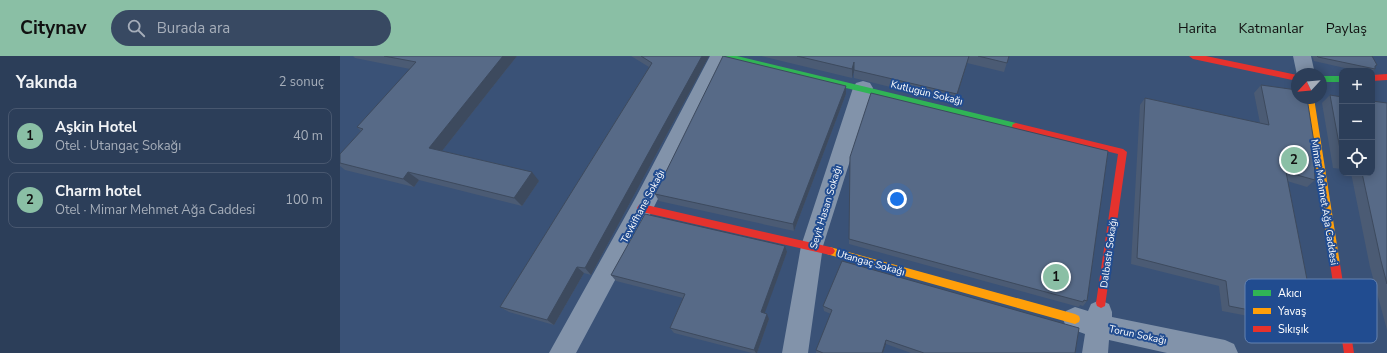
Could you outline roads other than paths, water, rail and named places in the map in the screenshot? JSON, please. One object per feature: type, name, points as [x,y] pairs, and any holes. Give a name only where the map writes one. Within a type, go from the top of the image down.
[{"type":"street","name":"Tevkifhane Sokağı","points":[[562,353],[642,208],[719,56]]},
{"type":"street","name":"Kutlugün Sokağı","points":[[726,56],[1123,152]]},
{"type":"street","points":[[1193,56],[1291,77]]},
{"type":"street","points":[[1302,56],[1305,68]]},
{"type":"street","points":[[1375,78],[1387,77]]},
{"type":"street","points":[[1327,79],[1339,79]]},
{"type":"street","name":"Seyit Hasan Sokağı","points":[[795,353],[812,246],[863,88]]},
{"type":"street","name":"Mimar Mehmet Ağa Caddesi","points":[[1311,104],[1338,279]]},
{"type":"street","name":"Dalbastı Sokağı","points":[[1095,353],[1091,316],[1123,152]]},
{"type":"street","name":"Utangaç Sokağı","points":[[642,208],[812,246],[1091,316]]},
{"type":"street","name":"Torun Sokağı","points":[[1091,316],[1225,353]]},
{"type":"street","name":"Mimar Mehmet Ağa Caddesi","points":[[1347,343],[1349,353]]},
{"type":"place","name":"Charm hotel","points":[[1294,160]]},
{"type":"place","name":"Aşkin Hotel","points":[[1056,277]]}]
